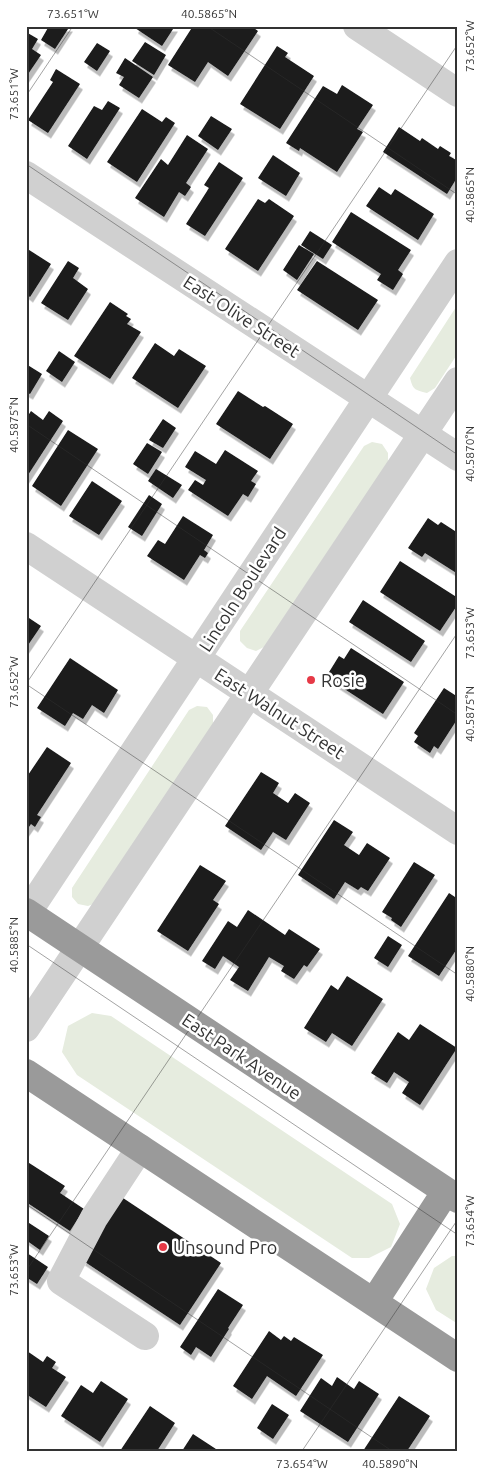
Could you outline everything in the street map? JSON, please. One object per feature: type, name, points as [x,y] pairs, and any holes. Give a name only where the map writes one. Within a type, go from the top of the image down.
[{"type":"highway","name":"East Park Avenue","points":[[27,913],[452,1195]]},
{"type":"highway","points":[[26,1073],[458,1358]]},
{"type":"highway","points":[[374,1302],[452,1195]]},
{"type":"street","points":[[357,26],[458,93]]},
{"type":"street","name":"East Olive Street","points":[[26,175],[458,457]]},
{"type":"street","name":"Lincoln Boulevard","points":[[27,913],[458,263]]},
{"type":"street","points":[[26,1028],[458,381]]},
{"type":"street","name":"East Walnut Street","points":[[26,546],[458,831]]},
{"type":"street","points":[[140,1148],[94,1218],[61,1281],[145,1336]]},
{"type":"shaded area","points":[[458,304],[458,353],[435,388],[427,393],[417,390],[412,385],[410,378]]},
{"type":"shaded area","points":[[372,442],[382,444],[388,453],[388,462],[264,647],[256,651],[247,648],[240,641],[240,631],[364,446]]},
{"type":"shaded area","points":[[197,706],[207,707],[213,715],[213,724],[96,903],[88,906],[78,904],[72,897],[72,888],[189,710]]},
{"type":"shaded area","points":[[92,1013],[111,1016],[392,1204],[400,1224],[391,1247],[369,1258],[352,1258],[77,1075],[62,1052],[68,1026]]},
{"type":"shaded area","points":[[452,1256],[458,1256],[458,1324],[436,1310],[426,1289],[434,1268]]},
{"type":"building","points":[[49,26],[70,26],[55,49],[41,40]]},
{"type":"building","points":[[136,26],[175,26],[162,46],[135,28]]},
{"type":"building","points":[[193,26],[251,26],[258,31],[228,76],[208,62],[195,82],[168,65]]},
{"type":"building","points":[[26,32],[38,39],[32,49],[41,55],[26,77]]},
{"type":"building","points":[[145,42],[166,55],[154,75],[132,61]]},
{"type":"building","points":[[97,43],[110,51],[97,71],[84,62]]},
{"type":"building","points":[[277,46],[288,53],[285,57],[314,76],[280,129],[240,104]]},
{"type":"building","points":[[125,58],[153,77],[139,98],[119,85],[124,77],[116,73]]},
{"type":"building","points":[[56,69],[80,84],[48,133],[28,120],[53,82],[50,80]]},
{"type":"building","points":[[342,85],[373,105],[357,129],[363,132],[337,172],[300,148],[299,151],[286,143],[323,86],[337,94]]},
{"type":"building","points":[[108,101],[120,108],[87,159],[68,146],[94,106],[102,110]]},
{"type":"building","points":[[142,109],[162,122],[166,117],[175,123],[137,182],[107,162]]},
{"type":"building","points":[[211,116],[232,129],[218,150],[198,136]]},
{"type":"building","points":[[399,127],[420,141],[422,138],[438,149],[440,146],[451,153],[449,156],[458,161],[458,176],[447,194],[383,152]]},
{"type":"building","points":[[187,135],[208,149],[186,183],[191,187],[185,196],[179,192],[164,217],[135,198],[161,159],[168,165]]},
{"type":"building","points":[[273,155],[300,173],[286,196],[258,178]]},
{"type":"building","points":[[219,162],[243,178],[205,236],[186,224],[209,188],[204,185]]},
{"type":"building","points":[[379,187],[391,195],[395,189],[434,214],[418,240],[366,206]]},
{"type":"building","points":[[258,199],[265,203],[269,199],[294,216],[258,271],[225,249]]},
{"type":"building","points":[[351,212],[411,250],[398,270],[403,274],[393,290],[377,280],[381,274],[332,242]]},
{"type":"building","points":[[310,231],[332,245],[323,259],[301,245]]},
{"type":"building","points":[[299,245],[314,254],[297,280],[283,270]]},
{"type":"building","points":[[26,248],[51,264],[30,297],[26,294]]},
{"type":"building","points":[[68,261],[79,268],[73,278],[88,289],[68,320],[41,303]]},
{"type":"building","points":[[317,261],[378,300],[358,330],[297,290]]},
{"type":"building","points":[[110,302],[128,314],[126,316],[131,319],[127,324],[141,332],[110,379],[74,356]]},
{"type":"building","points":[[155,343],[174,356],[179,349],[206,366],[178,408],[132,378]]},
{"type":"building","points":[[59,351],[75,362],[62,382],[46,371]]},
{"type":"building","points":[[26,364],[42,374],[30,394],[26,392]]},
{"type":"building","points":[[238,391],[293,424],[270,459],[216,424]]},
{"type":"building","points":[[31,411],[43,420],[49,411],[63,421],[26,478],[26,419]]},
{"type":"building","points":[[163,419],[176,428],[163,448],[149,440]]},
{"type":"building","points":[[68,430],[98,449],[61,506],[32,486]]},
{"type":"building","points":[[147,443],[162,452],[148,474],[133,464]]},
{"type":"building","points":[[225,450],[258,471],[251,481],[256,484],[248,497],[243,494],[228,516],[188,490],[195,480],[203,485],[206,480],[185,467],[195,451],[216,464]]},
{"type":"building","points":[[156,469],[182,485],[173,498],[148,481]]},
{"type":"building","points":[[92,481],[122,501],[99,535],[69,516]]},
{"type":"building","points":[[149,495],[162,504],[142,536],[128,527]]},
{"type":"building","points":[[183,516],[213,535],[204,550],[208,553],[205,558],[200,555],[184,580],[147,556],[158,540],[165,544]]},
{"type":"building","points":[[428,518],[438,525],[441,522],[458,533],[458,574],[425,553],[422,557],[408,548]]},
{"type":"building","points":[[400,561],[458,598],[458,604],[440,631],[380,592]]},
{"type":"building","points":[[363,600],[425,641],[411,662],[349,622]]},
{"type":"building","points":[[26,616],[41,626],[26,648]]},
{"type":"building","points":[[351,648],[404,682],[383,714],[326,677],[339,656],[344,659]]},
{"type":"building","points":[[70,658],[118,690],[104,713],[92,705],[83,719],[73,713],[65,726],[37,708]]},
{"type":"building","points":[[444,688],[458,697],[458,718],[438,749],[434,746],[430,753],[414,742],[418,736],[414,733]]},
{"type":"building","points":[[47,747],[71,763],[37,815],[41,817],[35,827],[31,824],[26,831],[26,778]]},
{"type":"building","points":[[261,772],[279,783],[273,793],[288,803],[295,793],[310,803],[286,840],[273,832],[261,850],[225,826]]},
{"type":"building","points":[[334,820],[353,832],[344,845],[359,855],[367,843],[390,858],[368,891],[361,887],[358,890],[345,882],[334,899],[298,875]]},
{"type":"building","points":[[414,862],[435,875],[401,927],[382,912]]},
{"type":"building","points":[[200,865],[226,881],[213,900],[219,904],[188,951],[157,931]]},
{"type":"building","points":[[449,893],[458,899],[458,947],[439,976],[408,956]]},
{"type":"building","points":[[248,910],[285,935],[289,929],[320,949],[307,967],[304,965],[294,979],[281,971],[284,966],[269,957],[248,991],[230,980],[239,967],[223,956],[215,969],[202,961],[228,921],[237,927]]},
{"type":"building","points":[[388,936],[402,945],[388,967],[374,958]]},
{"type":"building","points":[[347,976],[383,999],[352,1046],[332,1033],[326,1042],[304,1028],[331,985],[338,990]]},
{"type":"building","points":[[420,1024],[457,1048],[420,1105],[402,1093],[409,1082],[394,1072],[387,1083],[371,1073],[398,1032],[409,1040]]},
{"type":"building","points":[[26,1161],[65,1186],[60,1193],[84,1209],[70,1231],[26,1202]]},
{"type":"building","points":[[123,1198],[221,1263],[180,1325],[82,1260]]},
{"type":"building","points":[[26,1221],[49,1236],[40,1250],[26,1240]]},
{"type":"building","points":[[27,1253],[48,1267],[37,1284],[26,1277]]},
{"type":"building","points":[[218,1289],[243,1305],[211,1357],[196,1347],[191,1355],[180,1347]]},
{"type":"building","points":[[269,1331],[281,1340],[284,1336],[291,1341],[294,1337],[323,1355],[296,1396],[267,1376],[252,1399],[233,1386]]},
{"type":"building","points":[[27,1351],[43,1362],[47,1356],[56,1362],[52,1368],[66,1377],[46,1407],[26,1394]]},
{"type":"building","points":[[337,1377],[354,1389],[359,1381],[379,1394],[348,1442],[300,1411],[321,1378],[332,1386]]},
{"type":"building","points":[[101,1381],[128,1399],[100,1442],[61,1416],[81,1385],[93,1393]]},
{"type":"building","points":[[399,1396],[430,1416],[407,1451],[363,1451]]},
{"type":"building","points":[[272,1404],[289,1415],[273,1439],[257,1428]]},
{"type":"building","points":[[150,1406],[175,1423],[157,1451],[120,1451]]},
{"type":"building","points":[[193,1434],[219,1451],[182,1451]]},
{"type":"place","name":"Rosie","points":[[311,680]]},
{"type":"place","name":"Unsound Pro","points":[[163,1247]]}]
